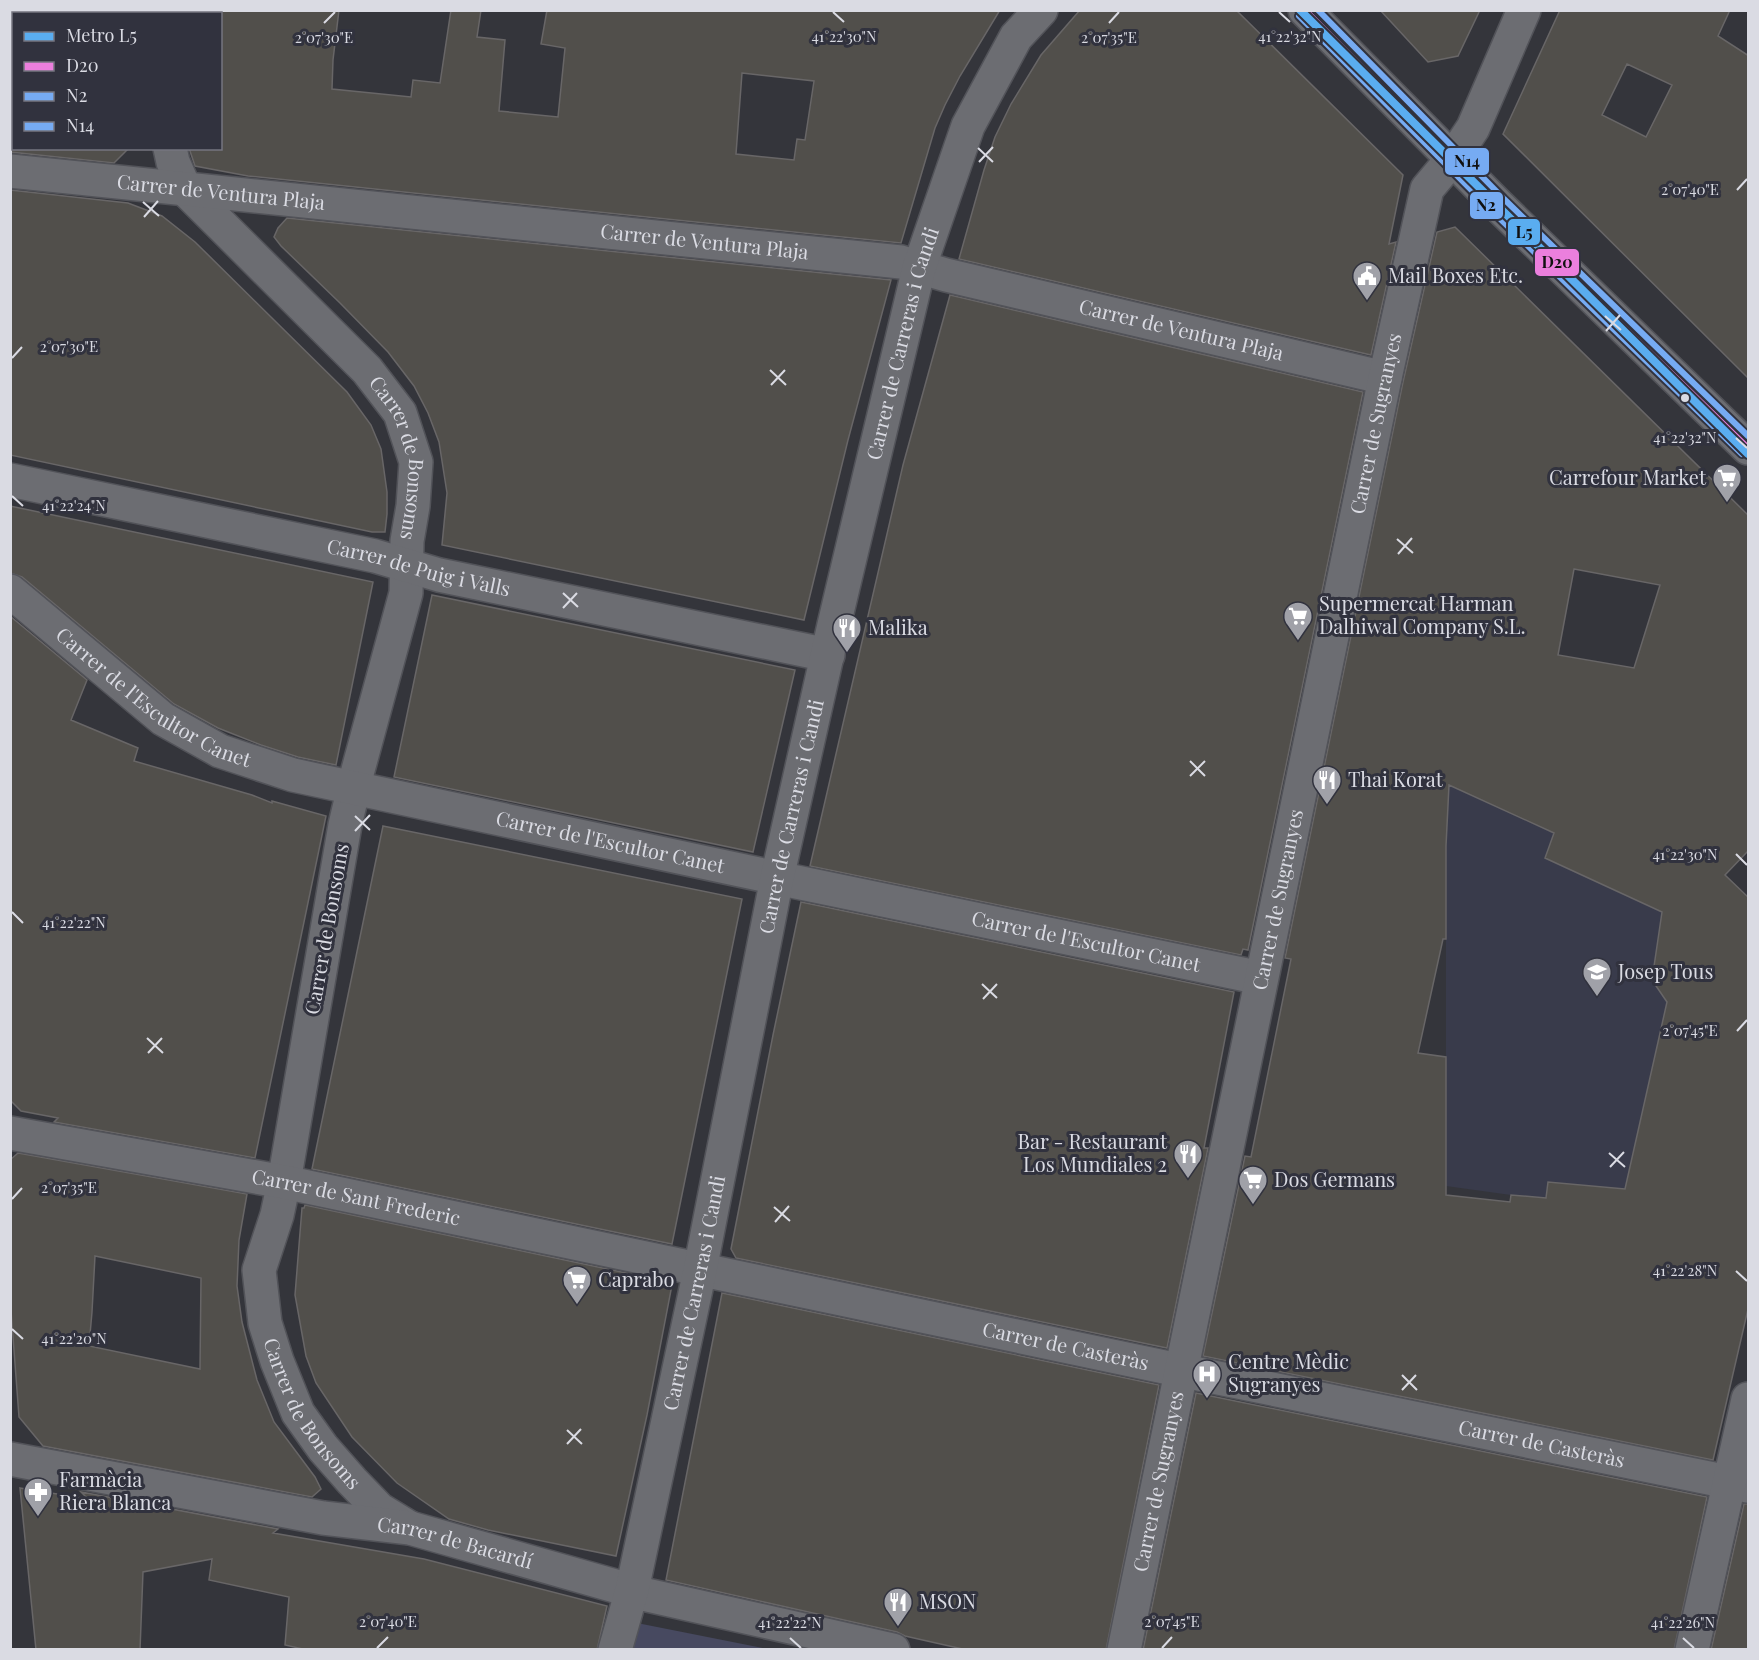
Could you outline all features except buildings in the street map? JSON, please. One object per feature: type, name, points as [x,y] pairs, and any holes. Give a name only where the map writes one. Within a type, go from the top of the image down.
[{"type":"street","name":"Carrer de Carreras i Candi","points":[[615,1650],[632,1590],[700,1270],[777,878],[920,268],[968,126],[1016,37],[1041,10]]},
{"type":"street","points":[[1305,10],[1498,205],[1749,448]]},
{"type":"street","name":"Carrer de Sugranyes","points":[[1124,1650],[1385,378],[1427,189],[1453,158],[1473,128],[1524,10]]},
{"type":"street","points":[[171,150],[173,162],[185,189]]},
{"type":"street","name":"Carrer de Ventura Plaja","points":[[10,171],[901,262],[1385,378]]},
{"type":"street","name":"Carrer de Bonsoms","points":[[185,189],[367,370],[400,413],[416,462],[413,506],[407,541],[406,593],[353,788],[284,1182],[278,1211],[260,1270],[265,1323],[277,1361],[298,1413],[323,1448],[379,1509],[410,1528]]},
{"type":"street","name":"Carrer de Puig i Valls","points":[[10,480],[375,556],[450,577],[828,655]]},
{"type":"street","name":"Carrer de l'Escultor Canet","points":[[10,591],[163,719],[220,751],[293,775],[1261,978]]},
{"type":"street","name":"Carrer de Sant Frederic","points":[[10,1133],[284,1182],[700,1270]]},
{"type":"street","name":"Carrer de Casteràs","points":[[700,1270],[1181,1371],[1739,1484]]},
{"type":"street","points":[[1692,1650],[1739,1484],[1749,1399]]},
{"type":"street","name":"Carrer de Bacardí","points":[[10,1459],[322,1518],[410,1528],[632,1590],[893,1650]]},
{"type":"shaded area","name":"Josep Tous","points":[[1446,784],[1689,894],[1748,1218],[1511,1195],[1446,1186]]},
{"type":"shaded area","points":[[637,1623],[768,1649],[627,1650]]},
{"type":"metro line","name":"L5","points":[[1300,10],[1748,454]]},
{"type":"transit line","name":"D20","points":[[1305,10],[1498,205],[1748,448]]},
{"type":"transit line","name":"N14","points":[[1318,10],[1504,199],[1748,436]]},
{"type":"transit line","name":"N2","points":[[1299,16],[1492,211],[1742,454]]},
{"type":"place","name":"Mail Boxes Etc.","points":[[1367,302]]},
{"type":"place","name":"Carrefour Market","points":[[1727,504]]},
{"type":"place","name":"Supermercat Harman Dalhiwal Company S.L.","points":[[1298,642]]},
{"type":"place","name":"Malika","points":[[847,654]]},
{"type":"place","name":"Thai Korat","points":[[1327,806]]},
{"type":"place","name":"Josep Tous","points":[[1597,998]]},
{"type":"place","name":"Bar - Restaurant Los Mundiales 2","points":[[1188,1180]]},
{"type":"place","name":"Dos Germans","points":[[1253,1206]]},
{"type":"place","name":"Caprabo","points":[[577,1306]]},
{"type":"place","name":"Centre Mèdic Sugranyes","points":[[1207,1400]]},
{"type":"place","name":"Farmàcia Riera Blanca","points":[[38,1518]]},
{"type":"place","name":"MSON","points":[[898,1628]]}]
